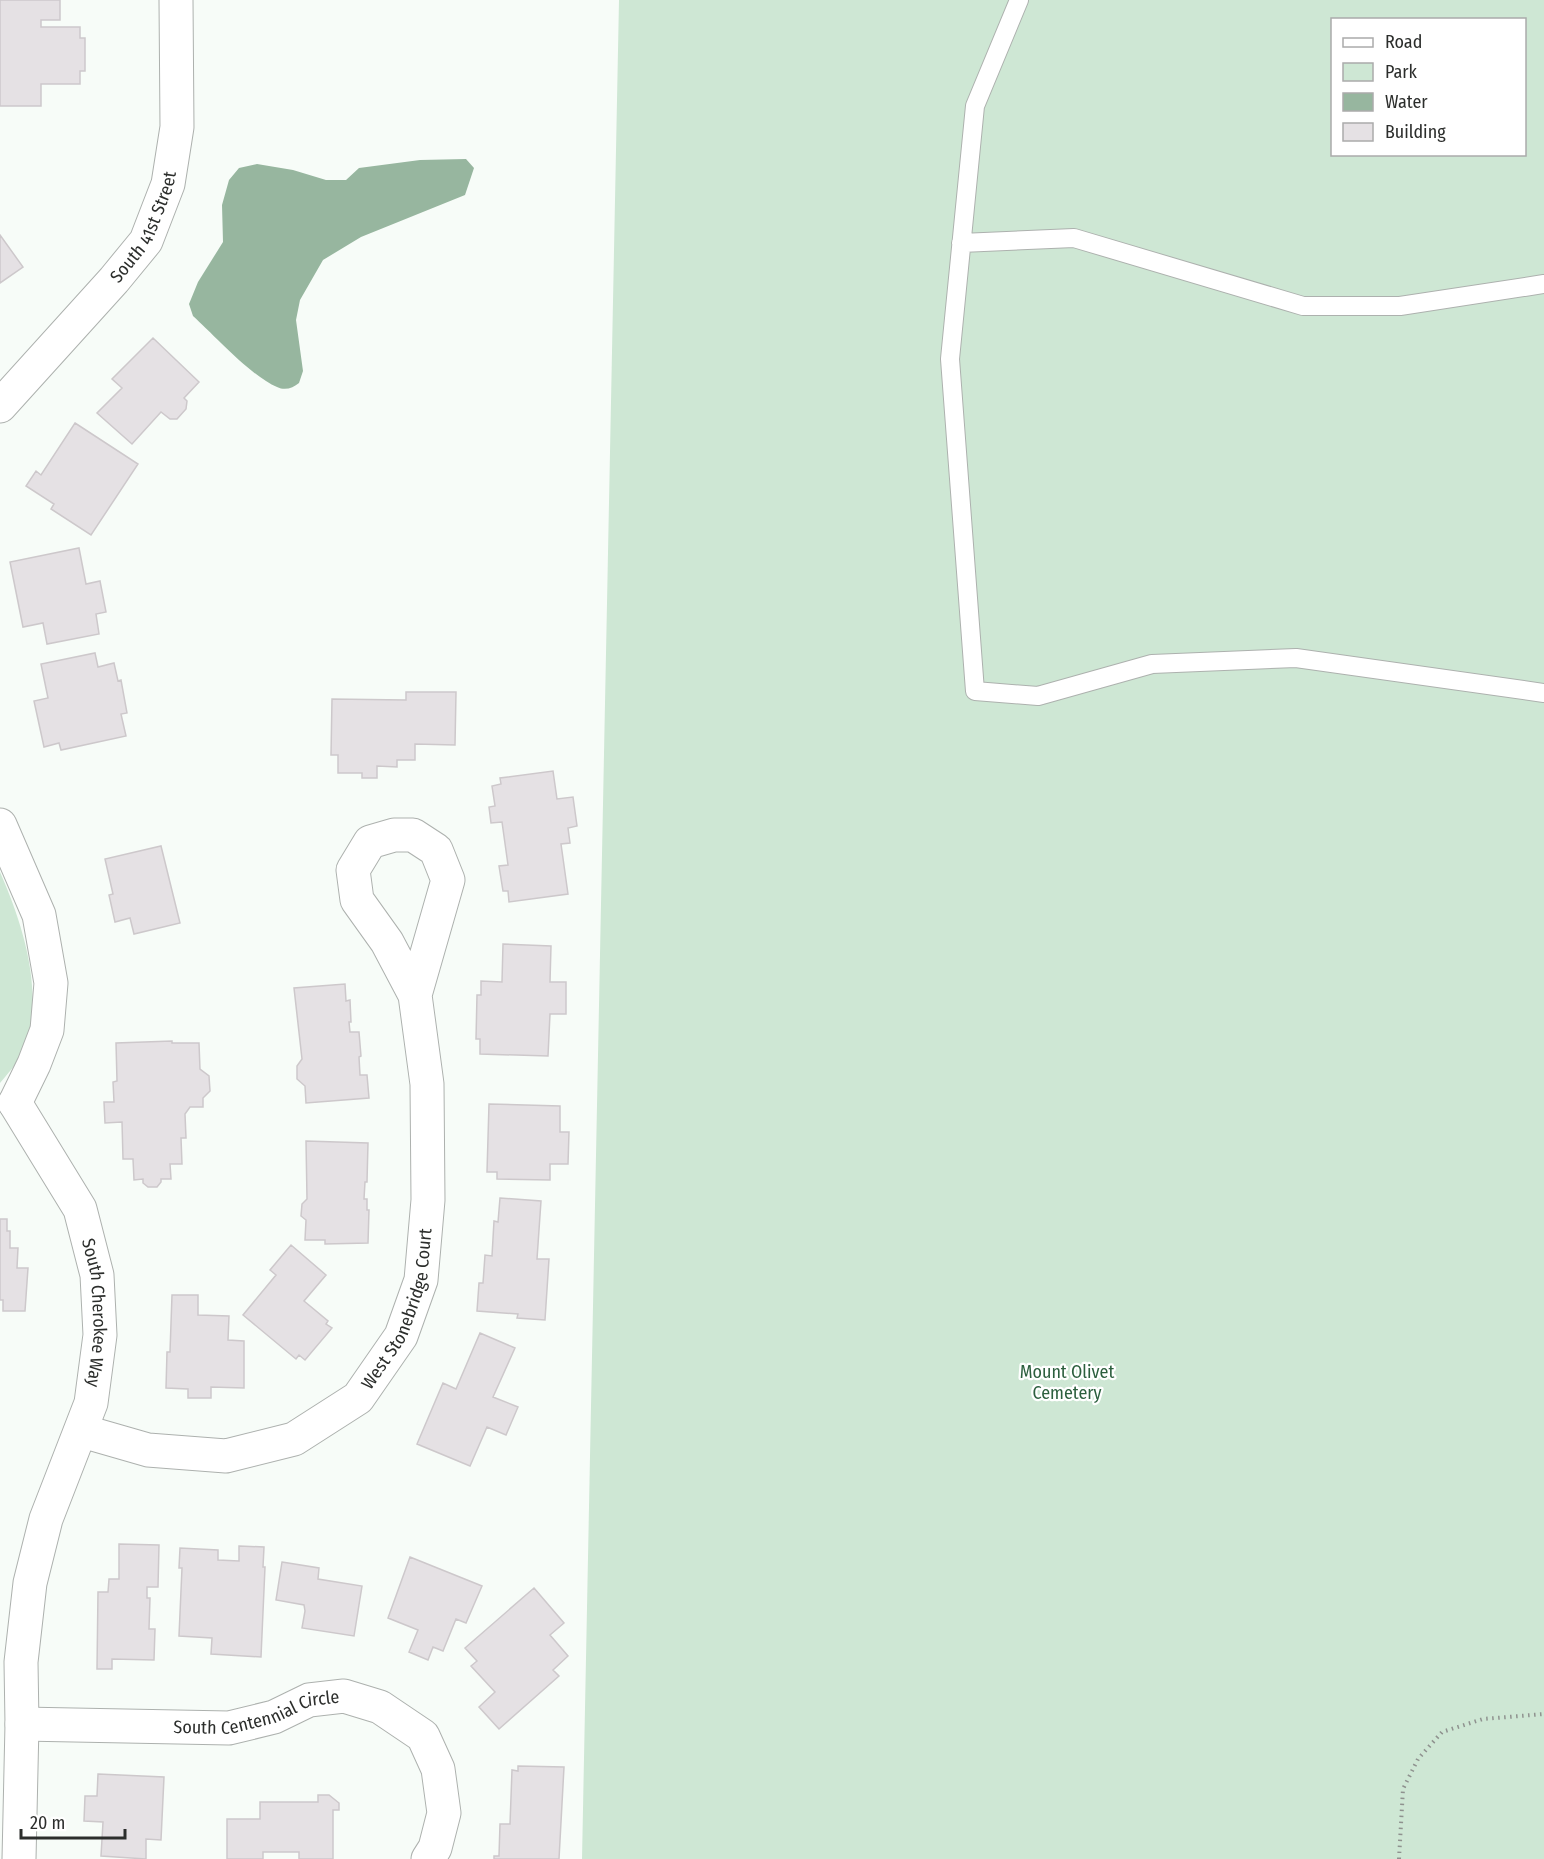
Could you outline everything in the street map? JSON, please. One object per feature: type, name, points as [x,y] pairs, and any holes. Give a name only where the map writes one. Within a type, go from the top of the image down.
[{"type":"street","name":"South 41st Street","points":[[0,406],[114,280],[146,241],[168,184],[177,127],[176,0]]},
{"type":"street","name":"South Cherokee Way","points":[[0,825],[39,915],[51,983],[47,1030],[34,1064],[7,1105],[80,1209],[97,1275],[100,1335],[93,1396],[82,1431],[46,1519],[30,1583],[21,1662],[19,1859]]},
{"type":"street","name":"West Stonebridge Court","points":[[82,1431],[148,1450],[226,1456],[294,1439],[358,1398],[401,1336],[421,1280],[428,1200],[427,1084],[415,995]]},
{"type":"street","name":"South Centennial Circle","points":[[22,1724],[229,1728],[274,1717],[309,1700],[344,1696],[380,1707],[423,1736],[438,1769],[444,1813],[435,1848],[428,1859]]},
{"type":"lane","points":[[1019,0],[975,105],[950,359],[975,691],[1038,696],[1152,664],[1296,657],[1544,693]]},
{"type":"lane","points":[[961,243],[1074,238],[1303,306],[1400,306],[1544,284]]},
{"type":"path","points":[[1399,1859],[1402,1789],[1418,1759],[1442,1732],[1483,1719],[1544,1714]]},
{"type":"green space","name":"Mount Olivet Cemetery","points":[[619,0],[1544,0],[1544,1859],[582,1859]]},
{"type":"green space","points":[[0,872],[22,932],[33,995],[27,1044],[17,1062],[0,1083]]},
{"type":"water","points":[[466,159],[474,168],[465,195],[361,237],[323,260],[300,300],[296,320],[303,371],[299,383],[294,386],[286,389],[267,382],[234,355],[193,316],[189,304],[198,282],[223,242],[222,205],[229,180],[239,168],[257,164],[293,170],[326,180],[346,180],[359,168],[420,160]]},
{"type":"building","points":[[0,0],[60,0],[60,20],[41,20],[41,27],[80,27],[80,38],[85,38],[85,71],[80,71],[80,84],[41,84],[41,106],[0,106]]},
{"type":"building","points":[[0,235],[23,267],[0,283]]},
{"type":"building","points":[[153,338],[199,382],[184,398],[187,401],[186,409],[177,419],[170,419],[161,412],[132,444],[97,413],[122,388],[112,379]]},
{"type":"building","points":[[75,423],[138,464],[91,535],[51,509],[54,504],[26,486],[36,471],[41,475]]},
{"type":"building","points":[[79,548],[86,584],[100,581],[106,612],[96,614],[99,634],[47,644],[43,623],[23,627],[10,562]]},
{"type":"building","points":[[95,653],[98,667],[114,663],[118,681],[121,680],[127,713],[121,714],[126,736],[61,750],[59,743],[44,747],[34,701],[48,698],[41,664]]},
{"type":"building","points":[[406,692],[456,692],[455,745],[415,744],[415,760],[397,760],[397,767],[377,766],[377,778],[362,778],[362,773],[338,773],[338,755],[331,755],[332,699],[406,700]]},
{"type":"building","points":[[553,771],[557,799],[573,797],[577,826],[568,828],[570,843],[561,844],[568,894],[509,902],[508,891],[503,891],[499,866],[508,865],[502,822],[491,823],[489,807],[495,806],[492,786],[501,784],[500,778]]},
{"type":"building","points":[[161,846],[180,923],[134,934],[130,918],[115,922],[109,895],[113,894],[105,859]]},
{"type":"building","points":[[503,944],[551,946],[550,982],[566,982],[566,1014],[550,1014],[548,1056],[480,1054],[480,1039],[476,1039],[477,995],[481,995],[481,981],[502,982]]},
{"type":"building","points":[[345,984],[346,1001],[350,1000],[350,1032],[359,1032],[360,1075],[367,1075],[369,1098],[306,1103],[305,1086],[297,1079],[297,1066],[302,1059],[294,988]]},
{"type":"building","points":[[172,1041],[172,1043],[199,1043],[200,1069],[209,1076],[210,1091],[203,1098],[203,1107],[190,1107],[185,1114],[186,1138],[181,1138],[182,1164],[170,1164],[171,1179],[161,1179],[157,1187],[148,1187],[143,1183],[143,1179],[134,1180],[133,1159],[123,1159],[122,1122],[105,1123],[104,1102],[114,1102],[113,1082],[117,1081],[116,1043]]},
{"type":"building","points":[[489,1104],[560,1106],[560,1132],[569,1132],[568,1164],[550,1164],[550,1180],[497,1179],[497,1172],[487,1172]]},
{"type":"building","points":[[306,1141],[368,1143],[364,1199],[367,1199],[367,1210],[369,1210],[368,1243],[325,1244],[325,1240],[305,1240],[306,1220],[301,1216],[302,1204],[307,1199]]},
{"type":"building","points":[[500,1198],[541,1201],[537,1259],[549,1259],[545,1320],[517,1318],[518,1314],[477,1311],[479,1283],[483,1283],[485,1255],[492,1256],[494,1221],[498,1222]]},
{"type":"building","points":[[0,1219],[7,1219],[10,1248],[18,1248],[17,1268],[28,1268],[25,1311],[3,1311],[3,1300],[0,1300]]},
{"type":"building","points":[[291,1245],[326,1275],[304,1301],[328,1321],[326,1324],[332,1328],[305,1360],[299,1355],[296,1359],[243,1315],[276,1275],[270,1270]]},
{"type":"building","points":[[172,1295],[198,1295],[198,1315],[229,1316],[228,1340],[244,1341],[244,1388],[211,1387],[211,1398],[188,1398],[188,1389],[166,1388]]},
{"type":"building","points":[[480,1333],[515,1348],[493,1397],[518,1407],[506,1435],[487,1427],[470,1466],[417,1444],[443,1383],[456,1389]]},
{"type":"building","points":[[119,1544],[159,1545],[158,1587],[147,1587],[147,1598],[150,1598],[149,1629],[155,1629],[154,1660],[112,1659],[112,1669],[97,1669],[98,1592],[108,1592],[109,1579],[119,1579]]},
{"type":"building","points":[[239,1546],[264,1547],[261,1657],[211,1654],[212,1638],[179,1636],[182,1568],[179,1568],[180,1548],[218,1550],[218,1560],[239,1561]]},
{"type":"building","points":[[410,1557],[482,1586],[466,1623],[456,1619],[443,1651],[433,1647],[428,1660],[409,1652],[418,1630],[388,1618]]},
{"type":"building","points":[[282,1562],[319,1568],[318,1579],[362,1586],[354,1636],[302,1628],[304,1605],[276,1600]]},
{"type":"building","points":[[534,1588],[564,1623],[550,1635],[568,1656],[553,1670],[559,1676],[499,1729],[479,1707],[495,1692],[471,1666],[477,1661],[465,1648]]},
{"type":"building","points":[[518,1766],[564,1767],[559,1859],[494,1859],[494,1856],[499,1856],[500,1824],[510,1824],[512,1770],[518,1771]]},
{"type":"building","points":[[98,1774],[164,1777],[161,1840],[146,1839],[146,1859],[101,1856],[103,1822],[84,1821],[85,1796],[97,1796]]},
{"type":"building","points":[[318,1795],[329,1795],[339,1803],[339,1810],[333,1810],[333,1859],[299,1859],[299,1852],[263,1852],[263,1859],[227,1859],[227,1819],[260,1819],[260,1802],[318,1802]]}]
